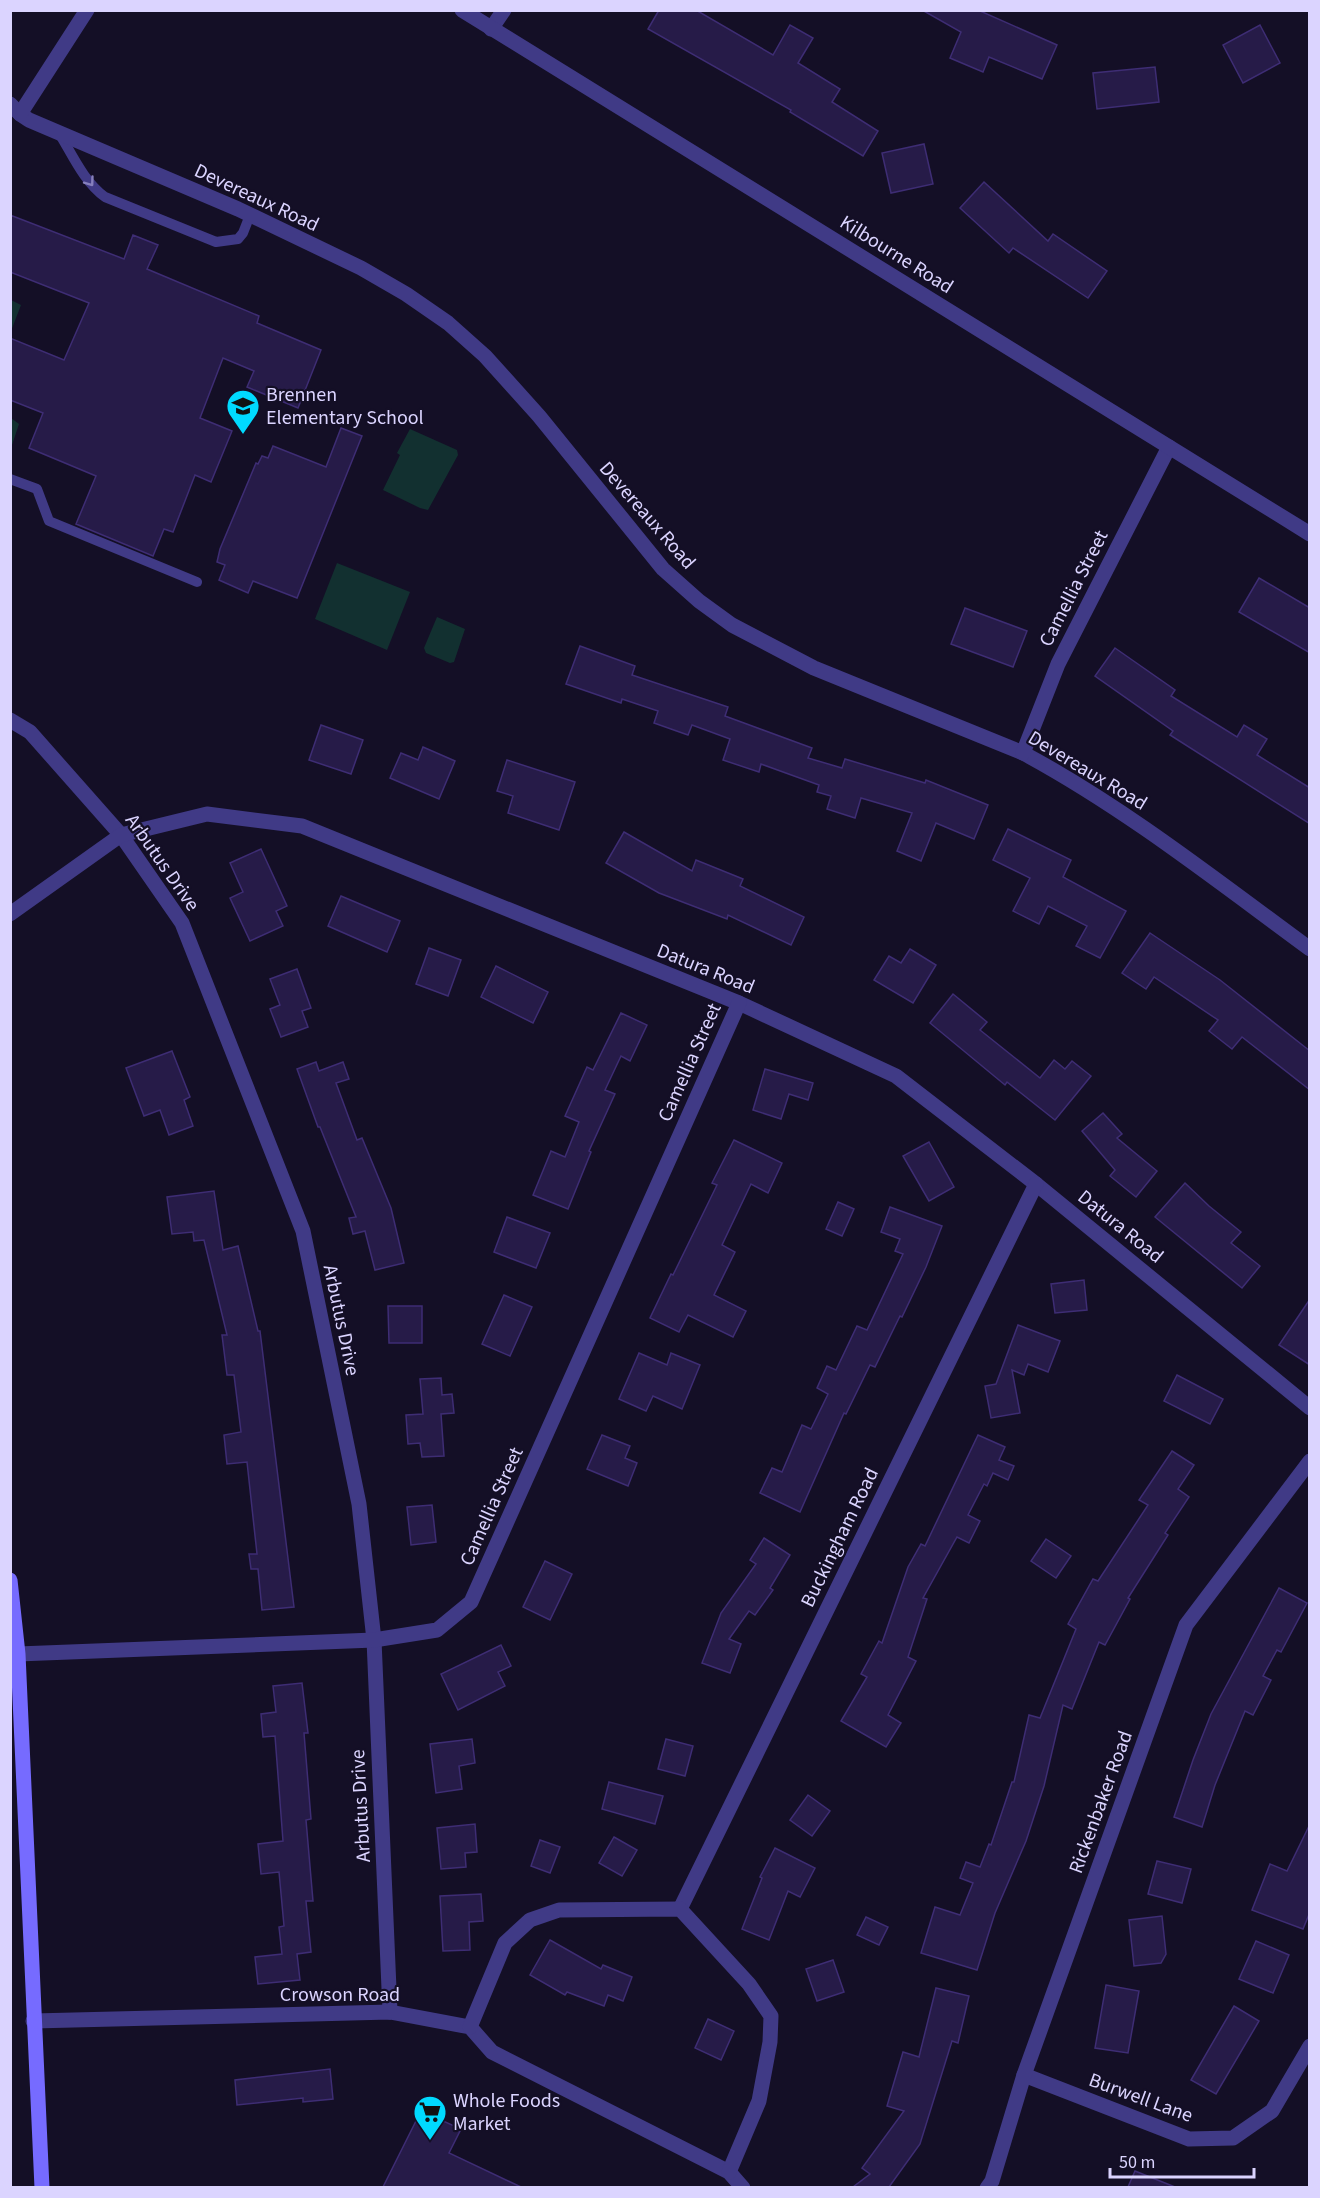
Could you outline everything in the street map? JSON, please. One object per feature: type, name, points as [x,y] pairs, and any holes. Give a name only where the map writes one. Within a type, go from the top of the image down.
[{"type":"main road","points":[[10,1580],[18,1654],[42,2187]]},
{"type":"street","points":[[15,109],[87,10]]},
{"type":"street","name":"Kilbourne Road","points":[[462,10],[1310,534]]},
{"type":"street","points":[[491,29],[504,10]]},
{"type":"street","name":"Devereaux Road","points":[[15,109],[59,133],[250,215],[361,268],[406,294],[448,323],[485,356],[539,416],[663,569],[699,601],[732,625],[814,668],[1023,753],[1081,786],[1136,822],[1310,949]]},
{"type":"street","name":"Camellia Street","points":[[1023,753],[1058,664],[1169,447]]},
{"type":"street","name":"Arbutus Drive","points":[[10,720],[30,732],[121,835],[182,923],[303,1231],[359,1504],[374,1640],[390,2012]]},
{"type":"street","name":"Datura Road","points":[[10,914],[121,835],[207,814],[302,826],[739,1003],[896,1076],[1036,1184],[1310,1408]]},
{"type":"street","name":"Camellia Street","points":[[18,1654],[374,1640],[437,1630],[471,1602],[739,1003]]},
{"type":"street","name":"Buckingham Road","points":[[680,1909],[1036,1184]]},
{"type":"street","name":"Rickenbaker Road","points":[[987,2187],[992,2181],[1024,2075],[1186,1626],[1310,1461]]},
{"type":"street","points":[[729,2172],[759,2102],[770,2042],[771,2016],[749,1984],[680,1909],[558,1911],[530,1920],[505,1943],[470,2027],[492,2052],[729,2172],[743,2187]]},
{"type":"street","name":"Crowson Road","points":[[33,2021],[390,2012],[470,2027]]},
{"type":"street","name":"Burwell Lane","points":[[1024,2075],[1189,2139],[1233,2138],[1272,2110],[1310,2046]]},
{"type":"lane","points":[[59,133],[87,178],[105,197],[216,242],[238,239],[250,215]]},
{"type":"lane","points":[[10,479],[37,489],[50,521],[197,582]]},
{"type":"green space","points":[[11,300],[21,305],[11,331]]},
{"type":"green space","points":[[11,418],[19,424],[11,448]]},
{"type":"green space","points":[[410,429],[457,450],[458,455],[428,510],[383,490],[400,455],[397,453]]},
{"type":"green space","points":[[337,563],[410,592],[387,650],[315,619]]},
{"type":"green space","points":[[437,617],[465,629],[454,662],[450,663],[426,653],[424,648]]},
{"type":"building","points":[[659,10],[696,10],[773,55],[790,25],[813,38],[798,63],[840,89],[832,102],[878,131],[863,156],[790,112],[791,110],[648,29]]},
{"type":"building","points":[[922,10],[978,10],[1057,45],[1042,79],[989,57],[983,72],[950,58],[961,32]]},
{"type":"building","points":[[1260,25],[1280,63],[1243,83],[1223,45]]},
{"type":"building","points":[[1155,67],[1159,102],[1097,109],[1093,73]]},
{"type":"building","points":[[924,144],[933,184],[891,193],[882,153]]},
{"type":"building","points":[[984,182],[1048,241],[1053,234],[1107,271],[1088,298],[1013,248],[1009,253],[960,208]]},
{"type":"building","points":[[10,215],[124,259],[133,235],[158,245],[147,269],[259,316],[257,323],[321,350],[298,408],[247,387],[254,371],[223,358],[200,418],[232,431],[211,482],[195,475],[173,532],[164,529],[153,556],[76,524],[96,476],[29,448],[43,413],[10,400],[10,338],[64,360],[89,303],[10,272]]},
{"type":"building","points":[[341,428],[362,436],[297,598],[253,581],[248,593],[219,580],[225,565],[217,562],[220,549],[256,463],[258,464],[262,456],[268,458],[273,446],[326,467]]},
{"type":"building","points":[[1259,578],[1310,608],[1310,653],[1239,612]]},
{"type":"building","points":[[965,608],[1027,631],[1013,667],[951,644]]},
{"type":"building","points":[[580,646],[635,666],[632,675],[728,707],[725,716],[812,748],[808,758],[842,768],[845,759],[925,783],[926,780],[988,805],[974,839],[936,823],[921,861],[897,851],[912,813],[861,798],[855,818],[827,809],[831,796],[817,792],[819,785],[761,764],[759,772],[723,760],[730,739],[692,725],[688,735],[654,723],[658,711],[622,699],[621,703],[566,684]]},
{"type":"building","points":[[1115,648],[1175,690],[1171,696],[1237,737],[1244,725],[1267,739],[1257,755],[1310,788],[1310,824],[1170,735],[1173,731],[1095,676]]},
{"type":"building","points":[[321,725],[363,740],[351,774],[309,760]]},
{"type":"building","points":[[423,747],[455,761],[439,799],[390,778],[401,753],[418,760]]},
{"type":"building","points":[[507,760],[575,782],[559,830],[508,813],[513,796],[497,791]]},
{"type":"building","points":[[1008,829],[1071,860],[1063,877],[1126,911],[1100,958],[1076,946],[1087,926],[1048,906],[1039,924],[1013,911],[1030,878],[993,860]]},
{"type":"building","points":[[624,832],[692,871],[696,860],[743,879],[740,886],[804,917],[791,945],[728,915],[727,919],[659,893],[606,863]]},
{"type":"building","points":[[261,849],[287,906],[276,911],[283,926],[250,941],[230,898],[243,892],[230,863]]},
{"type":"building","points":[[341,896],[400,921],[387,952],[328,926]]},
{"type":"building","points":[[1150,933],[1220,980],[1310,1051],[1310,1090],[1242,1037],[1232,1049],[1209,1031],[1218,1020],[1154,977],[1146,989],[1122,973]]},
{"type":"building","points":[[429,948],[461,960],[448,996],[416,984]]},
{"type":"building","points":[[910,949],[936,965],[913,1003],[874,980],[889,956],[901,963]]},
{"type":"building","points":[[496,966],[548,992],[533,1023],[481,997]]},
{"type":"building","points":[[297,969],[311,1008],[302,1011],[308,1027],[281,1037],[270,1009],[280,1005],[270,979]]},
{"type":"building","points":[[953,994],[987,1022],[980,1030],[1040,1078],[1054,1060],[1065,1069],[1072,1061],[1091,1076],[1055,1120],[1007,1082],[1005,1085],[930,1023]]},
{"type":"building","points":[[621,1013],[647,1025],[630,1061],[621,1056],[605,1090],[615,1094],[589,1151],[591,1152],[568,1209],[533,1195],[551,1151],[565,1157],[579,1122],[565,1116],[587,1067],[593,1070]]},
{"type":"building","points":[[172,1051],[190,1097],[184,1100],[193,1126],[169,1135],[160,1110],[144,1116],[126,1068]]},
{"type":"building","points":[[316,1062],[319,1071],[343,1062],[349,1079],[336,1083],[357,1140],[362,1138],[391,1208],[404,1263],[375,1270],[365,1231],[353,1234],[349,1218],[356,1217],[320,1127],[318,1127],[297,1069]]},
{"type":"building","points":[[765,1069],[813,1083],[808,1100],[789,1094],[781,1119],[753,1110]]},
{"type":"building","points":[[1103,1113],[1122,1134],[1117,1138],[1157,1171],[1136,1197],[1110,1176],[1115,1170],[1082,1131]]},
{"type":"building","points":[[734,1140],[782,1163],[768,1193],[751,1184],[722,1245],[735,1252],[714,1295],[746,1311],[733,1337],[688,1315],[679,1332],[650,1318],[717,1185],[712,1183]]},
{"type":"building","points":[[929,1142],[954,1187],[929,1201],[903,1156]]},
{"type":"building","points":[[1185,1183],[1241,1232],[1231,1243],[1260,1266],[1242,1288],[1155,1217]]},
{"type":"building","points":[[214,1191],[223,1250],[238,1246],[258,1331],[260,1331],[294,1607],[262,1610],[258,1569],[251,1569],[249,1554],[257,1554],[247,1462],[227,1464],[224,1435],[241,1432],[234,1375],[227,1375],[222,1335],[227,1335],[204,1240],[194,1241],[193,1232],[172,1234],[167,1197]]},
{"type":"building","points":[[838,1202],[854,1209],[842,1236],[826,1229]]},
{"type":"building","points":[[890,1207],[942,1226],[926,1267],[902,1317],[900,1316],[875,1367],[870,1365],[846,1414],[844,1413],[800,1512],[760,1493],[772,1468],[782,1472],[802,1425],[811,1429],[828,1394],[817,1388],[827,1366],[836,1370],[857,1326],[867,1330],[903,1254],[895,1251],[900,1239],[881,1232]]},
{"type":"building","points":[[507,1217],[550,1233],[536,1268],[494,1252]]},
{"type":"building","points":[[1084,1280],[1087,1310],[1055,1313],[1051,1284]]},
{"type":"building","points":[[504,1295],[532,1307],[510,1356],[482,1344]]},
{"type":"building","points":[[1310,1299],[1310,1365],[1279,1345]]},
{"type":"building","points":[[388,1306],[422,1306],[422,1343],[389,1343]]},
{"type":"building","points":[[1018,1325],[1060,1341],[1048,1372],[1028,1364],[1024,1375],[1012,1370],[1020,1413],[991,1418],[985,1386],[996,1384]]},
{"type":"building","points":[[639,1353],[667,1365],[671,1353],[700,1365],[682,1409],[653,1396],[646,1411],[619,1399]]},
{"type":"building","points":[[1177,1375],[1223,1399],[1210,1424],[1164,1401]]},
{"type":"building","points":[[441,1378],[442,1395],[452,1394],[454,1413],[441,1414],[444,1456],[422,1457],[420,1443],[408,1444],[406,1415],[423,1414],[420,1379]]},
{"type":"building","points":[[602,1435],[630,1446],[625,1458],[637,1463],[628,1486],[587,1469]]},
{"type":"building","points":[[978,1435],[1005,1447],[999,1460],[1014,1466],[1008,1480],[993,1473],[987,1486],[984,1484],[968,1515],[980,1521],[969,1543],[957,1537],[923,1598],[927,1599],[908,1657],[916,1661],[888,1715],[901,1723],[886,1747],[841,1721],[867,1677],[861,1674],[879,1641],[882,1643],[908,1567],[921,1544],[925,1546]]},
{"type":"building","points":[[1172,1451],[1194,1465],[1178,1489],[1189,1497],[1165,1533],[1168,1535],[1128,1598],[1130,1599],[1105,1645],[1099,1642],[1072,1709],[1063,1705],[1044,1786],[1026,1841],[995,1913],[977,1970],[921,1953],[935,1907],[960,1915],[973,1883],[960,1878],[966,1862],[980,1867],[989,1844],[991,1845],[1012,1782],[1014,1782],[1029,1715],[1040,1718],[1076,1629],[1068,1624],[1093,1579],[1098,1581],[1148,1505],[1139,1500]]},
{"type":"building","points":[[432,1505],[436,1542],[411,1545],[407,1507]]},
{"type":"building","points":[[764,1538],[790,1555],[770,1588],[773,1590],[755,1615],[749,1611],[729,1639],[741,1644],[730,1673],[702,1663],[721,1613],[756,1564],[750,1560]]},
{"type":"building","points":[[1046,1539],[1071,1556],[1056,1578],[1031,1561]]},
{"type":"building","points":[[545,1561],[572,1574],[550,1620],[523,1607]]},
{"type":"building","points":[[1279,1588],[1307,1603],[1281,1652],[1277,1650],[1263,1676],[1271,1680],[1253,1715],[1245,1711],[1215,1785],[1202,1827],[1174,1817],[1211,1714]]},
{"type":"building","points":[[501,1645],[511,1666],[498,1672],[505,1686],[458,1710],[441,1674]]},
{"type":"building","points":[[302,1683],[308,1733],[304,1733],[311,1819],[306,1820],[313,1901],[306,1901],[311,1952],[297,1954],[300,1980],[258,1984],[255,1957],[282,1954],[279,1927],[284,1926],[279,1872],[261,1874],[258,1844],[283,1841],[275,1736],[263,1737],[261,1714],[276,1712],[273,1686]]},
{"type":"building","points":[[472,1739],[475,1763],[459,1766],[462,1789],[436,1793],[430,1744]]},
{"type":"building","points":[[666,1739],[693,1746],[685,1776],[658,1769]]},
{"type":"building","points":[[609,1782],[663,1796],[655,1824],[602,1809]]},
{"type":"building","points":[[808,1795],[830,1811],[812,1836],[790,1820]]},
{"type":"building","points":[[475,1824],[477,1852],[465,1853],[466,1867],[441,1869],[437,1828]]},
{"type":"building","points":[[1310,1824],[1310,1912],[1303,1929],[1252,1910],[1270,1864],[1287,1871]]},
{"type":"building","points":[[614,1837],[637,1850],[622,1876],[599,1863]]},
{"type":"building","points":[[540,1840],[560,1847],[550,1873],[531,1866]]},
{"type":"building","points":[[775,1848],[815,1868],[800,1897],[788,1891],[769,1940],[742,1929],[762,1878],[760,1877]]},
{"type":"building","points":[[1157,1861],[1191,1869],[1182,1903],[1148,1894]]},
{"type":"building","points":[[481,1894],[483,1921],[469,1922],[470,1950],[443,1951],[440,1896]]},
{"type":"building","points":[[1162,1916],[1166,1954],[1161,1963],[1134,1966],[1129,1920]]},
{"type":"building","points":[[866,1917],[888,1927],[879,1945],[857,1935]]},
{"type":"building","points":[[550,1940],[601,1969],[603,1965],[632,1977],[623,2001],[608,1995],[604,2006],[567,1992],[565,1995],[530,1975]]},
{"type":"building","points":[[1256,1941],[1289,1955],[1273,1993],[1239,1979]]},
{"type":"building","points":[[833,1960],[844,1992],[817,2001],[806,1969]]},
{"type":"building","points":[[1106,1985],[1139,1991],[1128,2053],[1095,2048]]},
{"type":"building","points":[[936,1988],[969,1996],[958,2043],[952,2041],[920,2144],[889,2187],[853,2187],[870,2174],[862,2168],[904,2111],[887,2106],[903,2052],[919,2057]]},
{"type":"building","points":[[1234,2006],[1259,2021],[1216,2094],[1191,2080]]},
{"type":"building","points":[[708,2019],[734,2031],[721,2060],[695,2048]]},
{"type":"building","points":[[330,2069],[333,2099],[303,2102],[303,2098],[237,2105],[235,2080]]},
{"type":"building","name":"Whole Foods Market","points":[[421,2111],[461,2129],[449,2153],[521,2187],[383,2187]]},
{"type":"building","points":[[1135,2171],[1175,2187],[1128,2187]]},
{"type":"place","name":"Brennen Elementary School","points":[[243,435]]},
{"type":"place","name":"Whole Foods Market","points":[[430,2141]]}]
